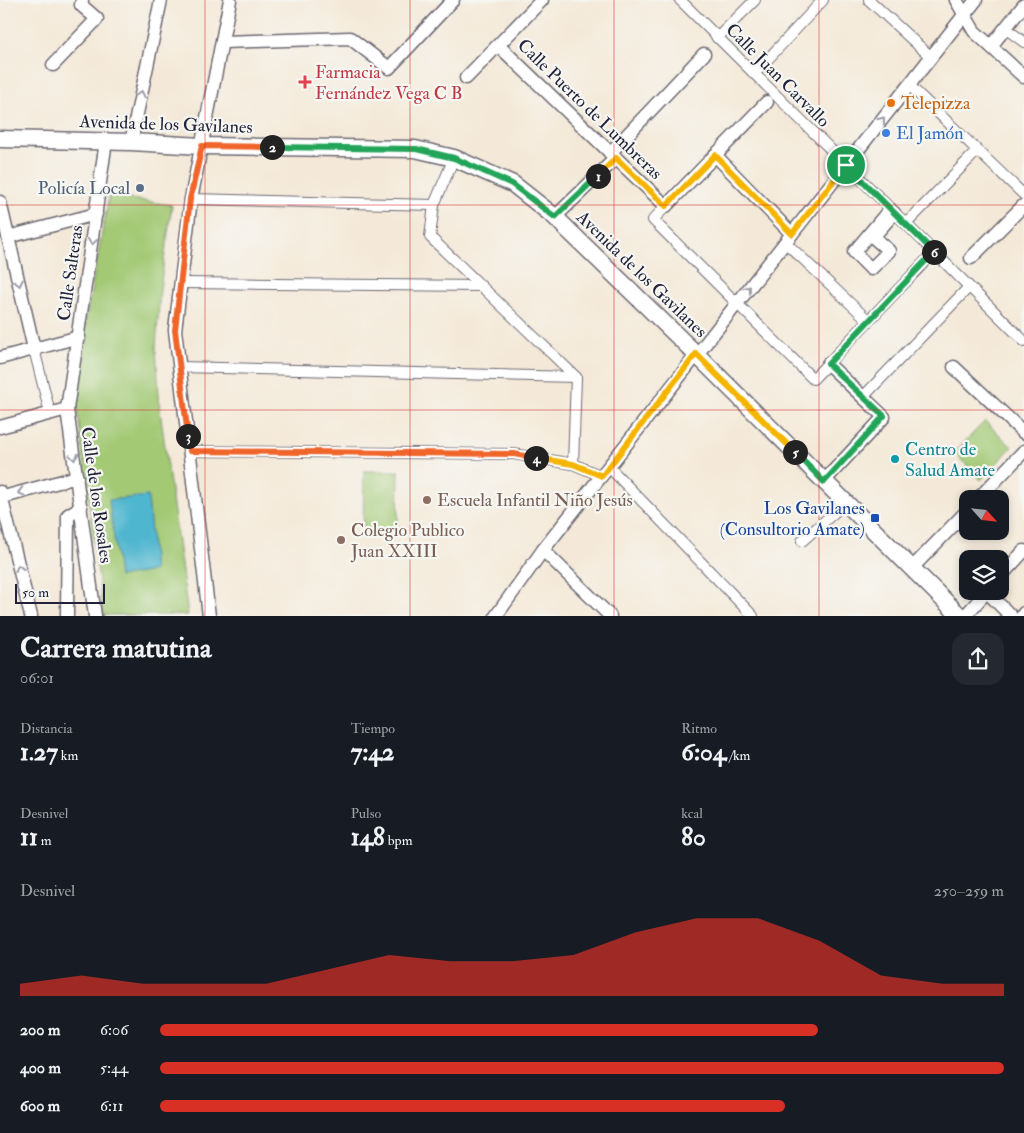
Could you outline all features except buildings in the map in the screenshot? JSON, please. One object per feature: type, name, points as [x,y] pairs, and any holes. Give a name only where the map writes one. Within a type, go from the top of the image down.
[{"type":"street","points":[[54,65],[96,19],[81,5],[82,0]]},
{"type":"street","points":[[132,142],[161,0]]},
{"type":"street","points":[[209,616],[175,330],[190,199],[230,0]]},
{"type":"street","points":[[222,42],[350,38],[389,68],[453,0]]},
{"type":"street","points":[[466,78],[542,0]]},
{"type":"street","name":"Calle Juan Carvallo","points":[[680,0],[1024,341]]},
{"type":"street","points":[[718,38],[754,0]]},
{"type":"street","points":[[754,74],[823,0]]},
{"type":"street","points":[[869,0],[931,57]]},
{"type":"street","points":[[956,0],[974,31],[1024,77]]},
{"type":"street","points":[[496,616],[543,550],[976,0]]},
{"type":"street","points":[[991,46],[1024,5]]},
{"type":"street","points":[[1005,28],[1024,42]]},
{"type":"street","name":"Calle Puerto de Lumbreras","points":[[499,46],[666,206]]},
{"type":"street","points":[[555,217],[613,156],[704,54]]},
{"type":"street","points":[[909,85],[1024,195]]},
{"type":"street","points":[[767,102],[653,220],[813,379],[934,252]]},
{"type":"street","name":"Avenida de los Gavilanes","points":[[0,139],[132,142],[202,146],[416,149],[454,158],[512,184],[555,217],[960,616]]},
{"type":"street","name":"Calle Salteras","points":[[67,409],[106,142]]},
{"type":"street","points":[[906,224],[977,150]]},
{"type":"street","points":[[715,155],[788,238],[869,320]]},
{"type":"street","points":[[454,158],[434,205],[430,237],[576,377],[573,464]]},
{"type":"street","points":[[190,199],[434,205]]},
{"type":"street","points":[[971,258],[1024,205]]},
{"type":"street","points":[[1,208],[50,414]]},
{"type":"street","points":[[892,211],[873,237],[888,251],[871,269],[854,252],[892,211]]},
{"type":"street","points":[[8,237],[96,214]]},
{"type":"street","points":[[180,283],[481,286]]},
{"type":"street","points":[[863,397],[969,287]]},
{"type":"street","points":[[0,358],[78,337]]},
{"type":"street","points":[[824,482],[884,416],[828,364]]},
{"type":"street","points":[[180,367],[576,377]]},
{"type":"street","points":[[954,367],[1024,433]]},
{"type":"street","points":[[0,427],[67,409]]},
{"type":"street","name":"Calle de los Rosales","points":[[67,409],[95,616]]},
{"type":"street","points":[[190,451],[514,454],[605,471],[753,616]]},
{"type":"street","points":[[987,490],[1024,451]]},
{"type":"street","points":[[31,616],[0,496],[76,477]]},
{"type":"street","points":[[802,541],[845,503]]},
{"type":"street","points":[[67,616],[68,515],[81,507]]},
{"type":"street","points":[[912,568],[959,519]]},
{"type":"street","points":[[543,550],[610,616]]},
{"type":"street","points":[[1009,567],[1024,551]]},
{"type":"street","points":[[965,616],[979,600]]},
{"type":"street","points":[[996,600],[1011,616]]},
{"type":"green space","points":[[109,196],[172,205],[160,289],[156,348],[160,410],[188,615],[103,615],[77,407],[79,355]]},
{"type":"green space","points":[[985,421],[1012,447],[981,480],[954,453]]},
{"type":"green space","points":[[364,471],[399,471],[398,534],[363,533]]},
{"type":"water","points":[[148,496],[154,571],[119,577],[109,500]]},
{"type":"place","name":"Farmacia Fernández Vega C B","points":[[305,82]]},
{"type":"place","name":"Telepizza","points":[[891,103]]},
{"type":"place","name":"El Jamón","points":[[886,133]]},
{"type":"place","name":"Policía Local","points":[[140,188]]},
{"type":"place","name":"Centro de Salud Amate","points":[[895,459]]},
{"type":"place","name":"Escuela Infantil Niño Jesús","points":[[427,500]]},
{"type":"place","name":"Los Gavilanes (Consultorio Amate)","points":[[875,518]]},
{"type":"place","name":"Colegio Publico Juan XXIII","points":[[341,540]]},
{"type":"route","points":[[202,146],[416,149],[454,158],[512,184],[555,217],[616,158],[666,206],[715,155],[792,234],[846,165],[934,252],[828,364],[884,416],[824,482],[696,354],[602,476],[573,464],[514,454],[190,451],[175,330],[190,199],[202,146]]}]
